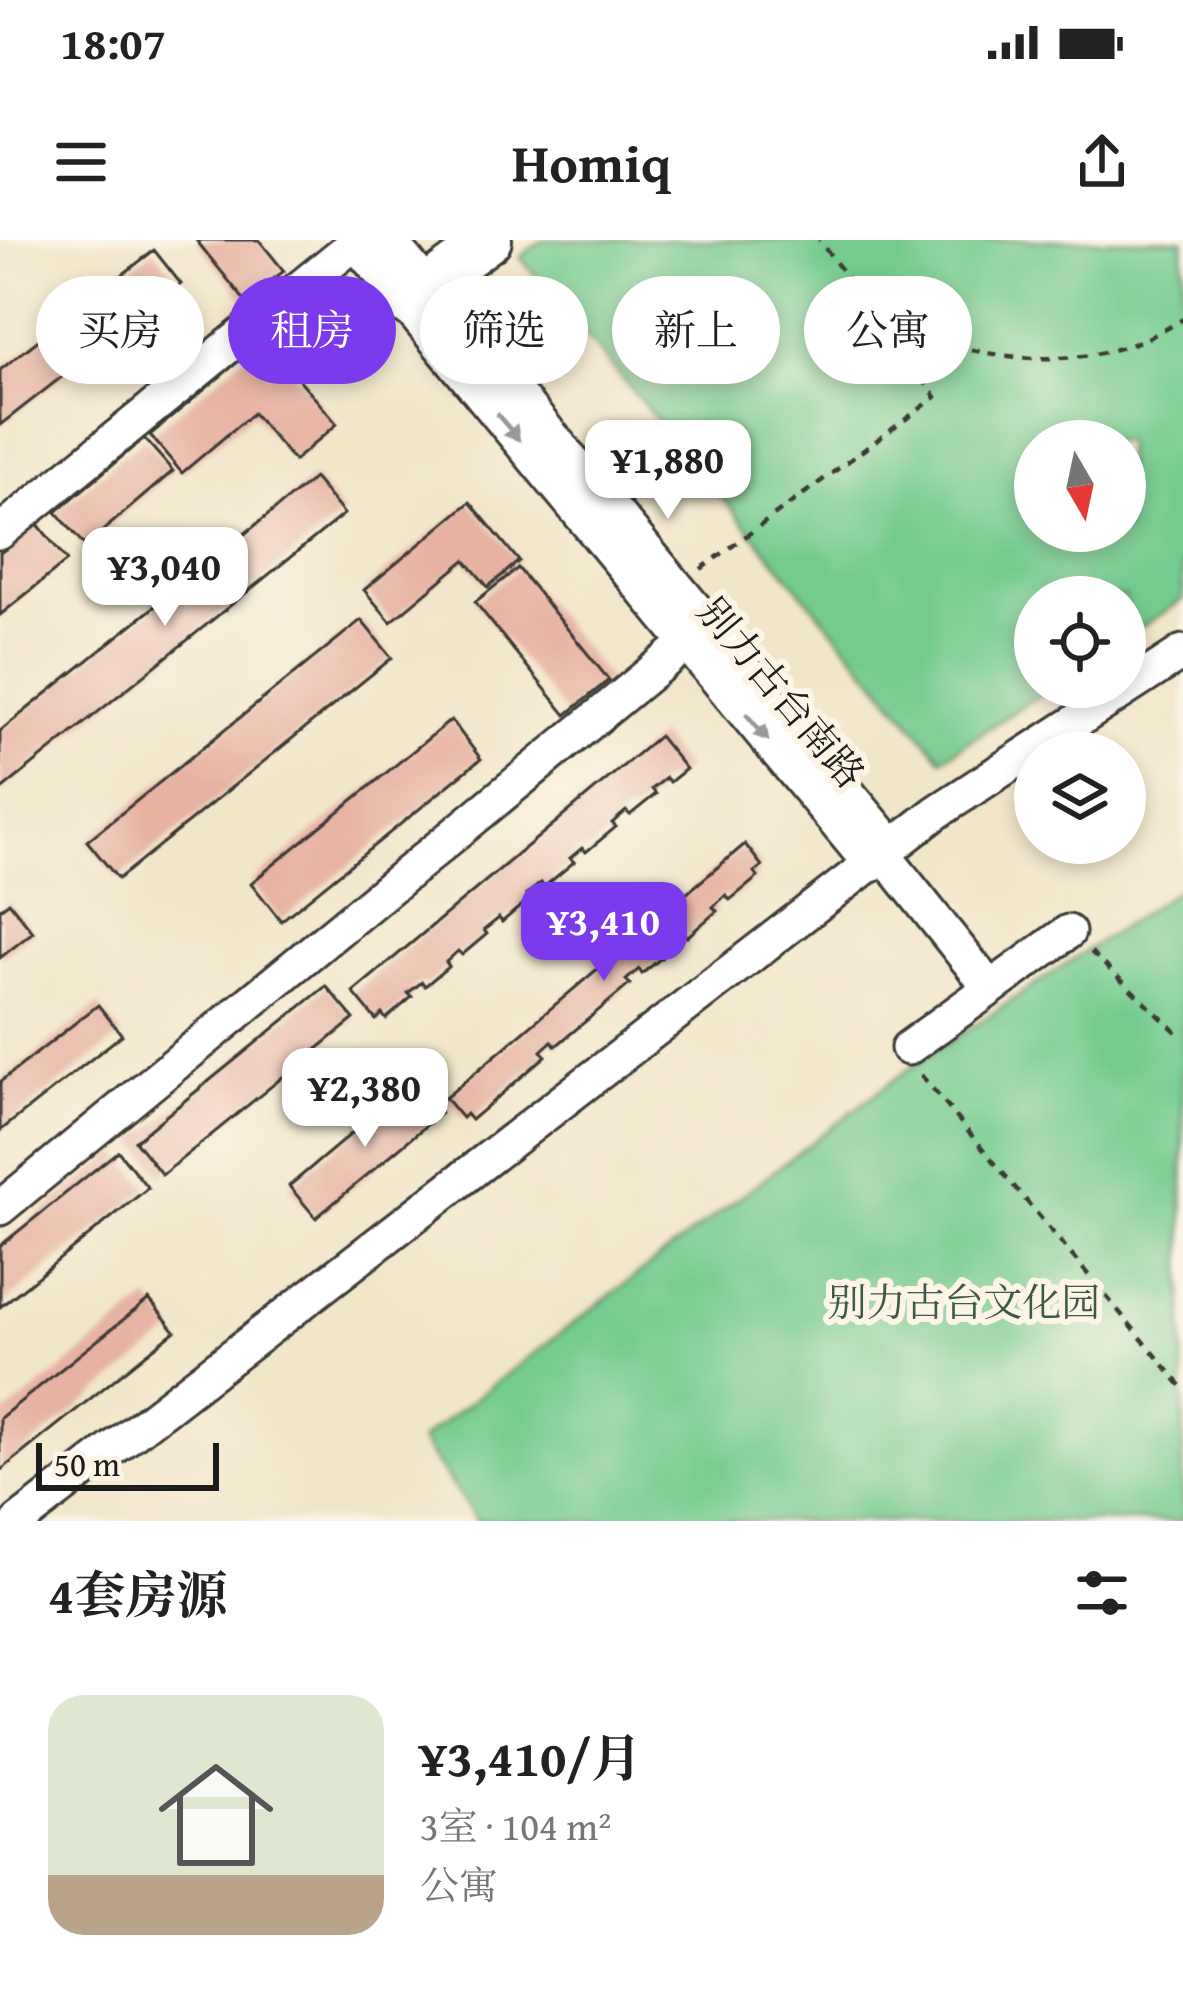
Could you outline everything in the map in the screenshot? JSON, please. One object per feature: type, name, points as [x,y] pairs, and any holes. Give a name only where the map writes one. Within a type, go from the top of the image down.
[{"type":"main road","points":[[410,269],[490,240]]},
{"type":"street","name":"别力古台南路","points":[[354,241],[410,269],[677,587],[887,861]]},
{"type":"street","points":[[0,532],[354,241]]},
{"type":"street","name":"别力古台南路","points":[[410,269],[687,643],[887,861]]},
{"type":"street","points":[[2,1203],[687,643]]},
{"type":"street","points":[[19,1521],[887,861],[938,812],[1183,652]]},
{"type":"street","points":[[887,861],[984,981]]},
{"type":"street","points":[[908,1048],[984,981],[1068,932]]},
{"type":"path","points":[[819,240],[846,276]]},
{"type":"path","points":[[972,348],[1022,360],[1118,350],[1156,336],[1183,319]]},
{"type":"path","points":[[677,587],[936,397],[926,384]]},
{"type":"path","points":[[1068,932],[1183,1038]]},
{"type":"path","points":[[908,1048],[923,1078],[1183,1388]]},
{"type":"green space","points":[[543,240],[1183,240],[1183,600],[1146,624],[1146,576],[1014,576],[1014,708],[1019,708],[942,759],[627,384],[780,384],[780,276],[612,276],[612,366],[588,338],[588,276],[536,276],[520,257]]},
{"type":"green space","name":"别力古台文化园","points":[[1183,886],[1183,1521],[477,1521],[420,1440],[903,1073]]},
{"type":"building","points":[[196,240],[259,240],[284,271],[278,276],[228,276],[228,280]]},
{"type":"building","points":[[154,250],[175,276],[121,276]]},
{"type":"building","points":[[36,342],[36,384],[53,384],[0,425],[0,370]]},
{"type":"building","points":[[228,370],[228,384],[303,384],[337,424],[294,461],[253,413],[182,473],[150,435]]},
{"type":"building","points":[[144,438],[173,471],[85,546],[56,512]]},
{"type":"building","points":[[314,478],[344,514],[0,791],[0,731]]},
{"type":"building","points":[[470,502],[519,561],[488,587],[465,560],[391,622],[364,590]]},
{"type":"building","points":[[37,523],[67,561],[0,615],[0,553]]},
{"type":"building","points":[[518,568],[609,680],[566,715],[475,602]]},
{"type":"building","points":[[361,620],[392,658],[118,879],[87,841]]},
{"type":"building","points":[[451,720],[481,759],[281,921],[251,883]]},
{"type":"building","points":[[659,736],[686,769],[652,789],[656,794],[630,815],[626,811],[612,823],[616,827],[586,852],[582,848],[570,858],[574,862],[544,887],[541,883],[526,895],[529,899],[502,922],[499,918],[484,930],[487,934],[462,955],[458,951],[446,962],[449,966],[408,993],[412,997],[386,1019],[382,1014],[376,1020],[353,992]]},
{"type":"building","points":[[745,844],[762,866],[754,872],[758,877],[730,900],[726,895],[713,907],[717,911],[687,937],[683,932],[668,945],[672,949],[642,974],[639,969],[626,980],[630,984],[556,1046],[552,1041],[541,1051],[546,1056],[471,1120],[466,1114],[462,1118],[445,1098]]},
{"type":"building","points":[[9,902],[33,932],[0,958],[0,909]]},
{"type":"building","points":[[326,986],[354,1019],[162,1175],[135,1141]]},
{"type":"building","points":[[98,1005],[122,1035],[0,1131],[0,1082]]},
{"type":"building","points":[[414,1081],[441,1113],[316,1218],[289,1186]]},
{"type":"building","points":[[118,1151],[148,1188],[0,1307],[0,1246]]},
{"type":"building","points":[[149,1299],[175,1331],[0,1471],[0,1418]]}]
